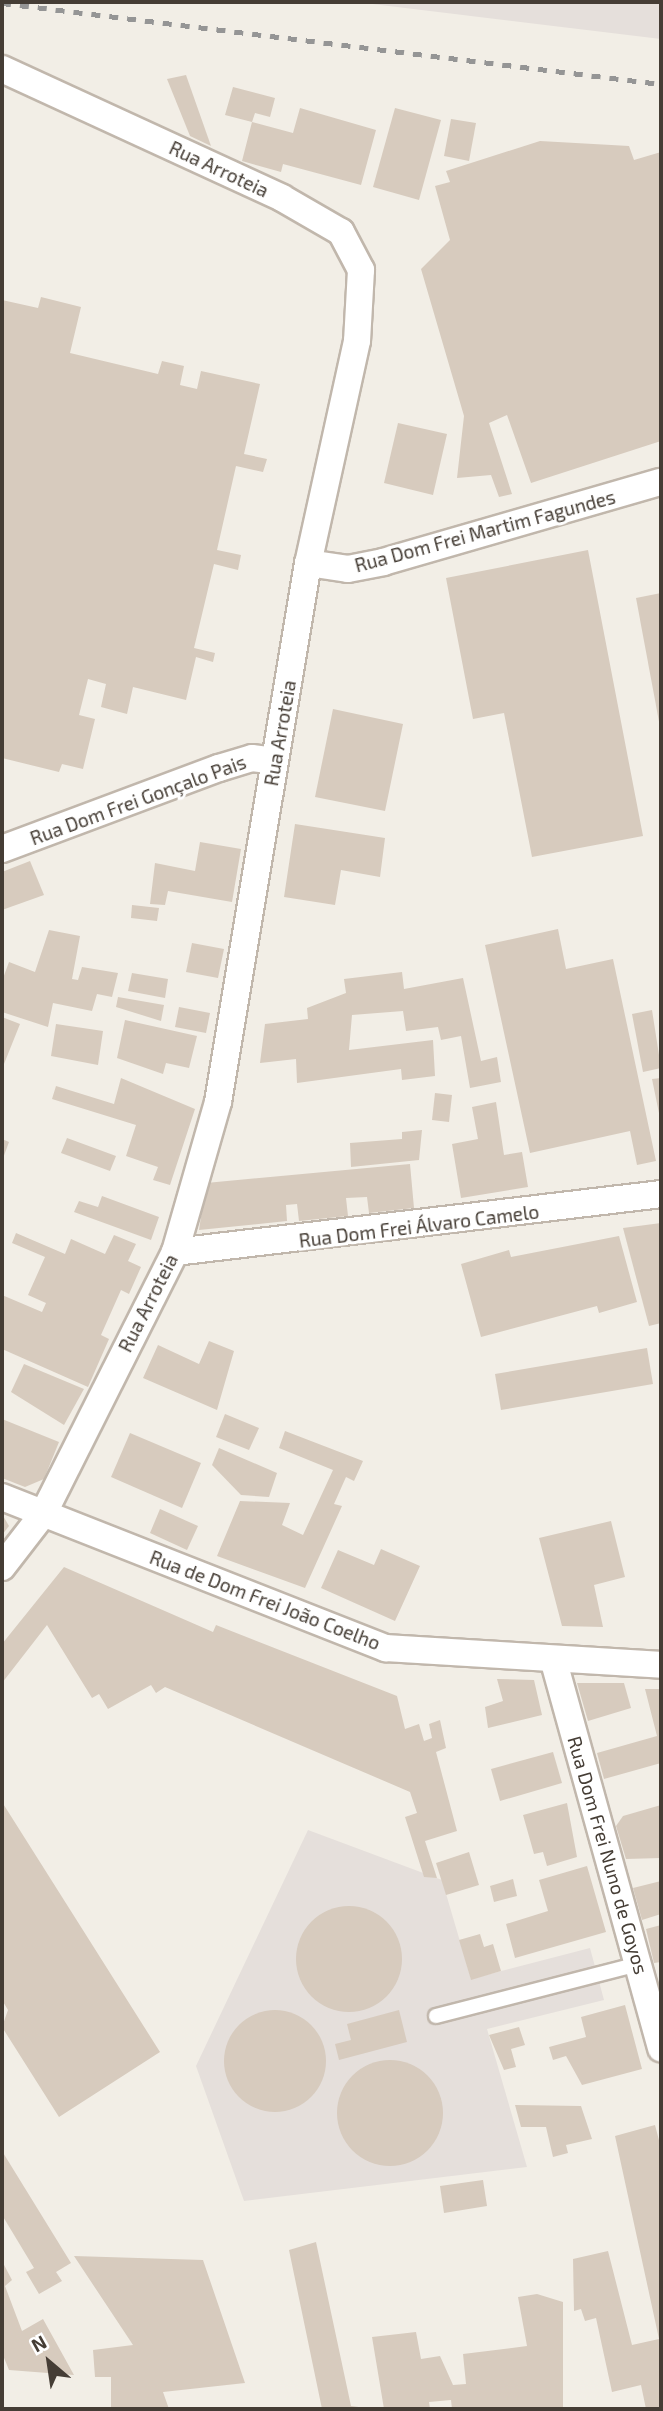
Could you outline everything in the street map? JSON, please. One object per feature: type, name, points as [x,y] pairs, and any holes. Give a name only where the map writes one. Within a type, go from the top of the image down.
[{"type":"street","name":"Rua Arroteia","points":[[2,69],[282,198],[341,232],[361,270],[357,341],[308,563],[218,1102],[175,1252],[43,1514],[2,1567]]},
{"type":"street","name":"Rua Dom Frei Martim Fagundes","points":[[308,563],[348,569],[383,562],[661,482]]},
{"type":"street","name":"Rua Dom Frei Gonçalo Pais","points":[[2,849],[219,768],[252,758],[275,761]]},
{"type":"street","name":"Rua Dom Frei Álvaro Camelo","points":[[175,1252],[661,1194]]},
{"type":"street","name":"Rua de Dom Frei João Coelho","points":[[2,1497],[386,1648],[554,1662],[661,1665]]},
{"type":"street","name":"Rua Dom Frei Nuno de Goyos","points":[[554,1662],[638,1964],[653,1990],[661,2048]]},
{"type":"lane","points":[[436,2016],[638,1964]]},
{"type":"shaded area","points":[[356,2],[661,2],[661,39]]},
{"type":"shaded area","points":[[308,1830],[442,1880],[471,1979],[590,1948],[604,2000],[487,2029],[527,2167],[244,2201],[196,2066]]},
{"type":"building","points":[[186,75],[211,146],[190,136],[167,79]]},
{"type":"building","points":[[233,87],[275,98],[270,117],[255,113],[252,122],[225,115]]},
{"type":"building","points":[[300,108],[376,130],[361,185],[283,164],[281,172],[242,161],[252,122],[293,133]]},
{"type":"building","points":[[395,108],[441,120],[419,200],[373,187]]},
{"type":"building","points":[[451,119],[476,123],[469,161],[444,156]]},
{"type":"building","points":[[540,141],[629,146],[634,160],[661,152],[661,441],[531,483],[507,415],[489,423],[512,494],[499,497],[491,475],[457,478],[464,416],[421,269],[450,240],[435,186],[450,182],[446,171]]},
{"type":"building","points":[[41,297],[81,307],[70,353],[158,374],[162,361],[184,366],[180,385],[197,389],[201,371],[260,384],[244,454],[267,459],[263,472],[236,466],[217,550],[241,555],[238,570],[214,564],[194,648],[215,653],[213,662],[196,657],[186,700],[133,687],[127,714],[101,707],[106,684],[88,679],[79,715],[95,719],[83,769],[62,764],[59,772],[2,758],[2,300],[38,308]]},
{"type":"building","points":[[398,423],[447,434],[433,495],[384,483]]},
{"type":"building","points":[[588,550],[643,836],[532,857],[504,713],[473,719],[446,578]]},
{"type":"building","points":[[661,593],[661,726],[660,727],[636,598]]},
{"type":"building","points":[[333,709],[403,724],[385,811],[315,797]]},
{"type":"building","points":[[295,824],[385,838],[380,877],[341,870],[335,905],[284,897]]},
{"type":"building","points":[[200,842],[241,849],[232,902],[168,891],[165,905],[150,904],[155,863],[195,871]]},
{"type":"building","points":[[30,861],[44,895],[2,910],[2,872]]},
{"type":"building","points":[[132,905],[159,908],[157,921],[131,918]]},
{"type":"building","points":[[558,929],[566,969],[613,959],[656,1161],[637,1165],[630,1131],[530,1153],[485,945]]},
{"type":"building","points":[[49,930],[80,936],[72,979],[78,980],[82,967],[118,973],[112,997],[97,994],[92,1011],[53,1003],[48,1027],[2,1012],[2,981],[9,962],[35,972]]},
{"type":"building","points":[[192,943],[224,949],[218,978],[186,972]]},
{"type":"building","points":[[402,972],[404,989],[463,978],[481,1061],[497,1057],[501,1082],[470,1088],[461,1036],[441,1040],[438,1027],[406,1031],[403,1011],[352,1015],[349,1050],[433,1040],[435,1076],[402,1080],[401,1069],[297,1083],[296,1059],[260,1063],[265,1024],[308,1019],[307,1008],[346,993],[344,979]]},
{"type":"building","points":[[132,973],[168,979],[165,998],[128,991]]},
{"type":"building","points":[[118,997],[164,1005],[161,1021],[116,1007]]},
{"type":"building","points":[[179,1007],[210,1013],[206,1033],[175,1027]]},
{"type":"building","points":[[652,1010],[661,1068],[643,1072],[632,1014]]},
{"type":"building","points":[[2,1017],[20,1024],[2,1069]]},
{"type":"building","points":[[125,1020],[197,1036],[189,1068],[166,1063],[163,1074],[117,1058]]},
{"type":"building","points":[[56,1024],[103,1031],[98,1065],[51,1056]]},
{"type":"building","points":[[121,1078],[195,1109],[170,1185],[153,1180],[158,1167],[126,1156],[136,1125],[52,1099],[56,1086],[114,1104]]},
{"type":"building","points":[[661,1078],[661,1118],[660,1118],[652,1079]]},
{"type":"building","points":[[435,1093],[452,1095],[449,1122],[432,1120]]},
{"type":"building","points":[[496,1102],[504,1155],[522,1152],[528,1187],[461,1198],[452,1144],[478,1139],[472,1107]]},
{"type":"building","points":[[422,1130],[419,1160],[351,1167],[350,1143],[402,1139],[402,1132]]},
{"type":"building","points":[[67,1138],[116,1156],[110,1171],[61,1153]]},
{"type":"building","points":[[2,1139],[9,1142],[2,1161]]},
{"type":"building","points":[[410,1164],[414,1208],[369,1213],[367,1197],[346,1198],[348,1216],[299,1221],[297,1204],[286,1205],[287,1221],[199,1230],[206,1183]]},
{"type":"building","points":[[102,1196],[159,1217],[151,1240],[74,1212],[79,1201],[98,1207]]},
{"type":"building","points":[[661,1223],[661,1323],[649,1326],[623,1228]]},
{"type":"building","points":[[16,1233],[65,1254],[71,1239],[105,1254],[114,1235],[136,1244],[128,1261],[141,1267],[129,1294],[121,1290],[101,1335],[109,1339],[88,1387],[2,1349],[2,1295],[42,1312],[46,1303],[28,1295],[45,1257],[12,1243]]},
{"type":"building","points":[[619,1236],[637,1302],[599,1313],[597,1306],[481,1337],[461,1264],[509,1250],[511,1257]]},
{"type":"building","points":[[209,1341],[234,1351],[217,1410],[143,1378],[158,1345],[199,1364]]},
{"type":"building","points":[[647,1348],[653,1384],[501,1410],[495,1374]]},
{"type":"building","points":[[24,1364],[84,1389],[64,1425],[11,1392]]},
{"type":"building","points":[[225,1414],[259,1428],[249,1450],[216,1437]]},
{"type":"building","points":[[2,1419],[59,1442],[44,1479],[25,1487],[2,1478]]},
{"type":"building","points":[[285,1431],[363,1461],[354,1481],[346,1477],[334,1504],[342,1506],[305,1588],[217,1556],[240,1501],[290,1503],[282,1525],[303,1535],[333,1470],[279,1448]]},
{"type":"building","points":[[130,1433],[201,1463],[182,1508],[111,1477]]},
{"type":"building","points":[[219,1448],[277,1473],[269,1497],[241,1495],[212,1465]]},
{"type":"building","points":[[160,1509],[198,1526],[187,1550],[150,1533]]},
{"type":"building","points":[[2,1514],[9,1526],[2,1535]]},
{"type":"building","points":[[611,1521],[625,1577],[594,1585],[603,1627],[562,1626],[539,1538]]},
{"type":"building","points":[[381,1549],[420,1566],[395,1621],[321,1588],[338,1550],[374,1565]]},
{"type":"building","points":[[64,1567],[213,1632],[216,1625],[397,1696],[405,1729],[419,1724],[424,1741],[432,1738],[429,1724],[440,1720],[446,1748],[436,1752],[457,1831],[425,1841],[437,1878],[424,1877],[405,1817],[417,1813],[410,1792],[165,1687],[156,1693],[151,1685],[108,1709],[99,1694],[92,1698],[47,1625],[2,1683],[2,1644]]},
{"type":"building","points":[[497,1679],[534,1680],[542,1715],[488,1728],[485,1707],[503,1701]]},
{"type":"building","points":[[577,1683],[624,1683],[631,1708],[588,1721]]},
{"type":"building","points":[[645,1689],[661,1689],[661,1763],[604,1779],[597,1753],[657,1736]]},
{"type":"building","points":[[553,1752],[562,1783],[500,1801],[491,1769]]},
{"type":"building","points":[[2,1802],[160,2052],[59,2117],[2,2027],[8,2010],[2,2000]]},
{"type":"building","points":[[567,1803],[577,1857],[547,1866],[543,1852],[534,1854],[523,1815]]},
{"type":"building","points":[[661,1805],[661,1858],[626,1859],[616,1826],[623,1816]]},
{"type":"building","points":[[469,1852],[479,1885],[446,1895],[436,1863]]},
{"type":"building","points":[[587,1866],[606,1932],[515,1958],[506,1924],[548,1911],[539,1880]]},
{"type":"building","points":[[513,1879],[517,1896],[494,1902],[490,1886]]},
{"type":"building","points":[[661,1881],[661,1914],[642,1920],[633,1888]]},
{"type":"building","points":[[349,1906],[369,1910],[386,1922],[398,1939],[402,1959],[398,1979],[386,1996],[369,2008],[349,2012],[329,2008],[312,1996],[300,1979],[296,1959],[300,1939],[312,1922],[329,1910]]},
{"type":"building","points":[[661,1925],[661,1962],[654,1963],[646,1929]]},
{"type":"building","points":[[480,1934],[484,1947],[493,1944],[501,1971],[471,1980],[459,1940]]},
{"type":"building","points":[[625,2005],[642,2069],[582,2085],[566,2056],[553,2060],[549,2047],[586,2037],[581,2017]]},
{"type":"building","points":[[275,2010],[294,2014],[311,2025],[322,2042],[326,2061],[322,2080],[311,2097],[294,2108],[275,2112],[256,2108],[239,2097],[228,2080],[224,2061],[228,2042],[239,2025],[256,2014]]},
{"type":"building","points":[[399,2010],[407,2042],[339,2060],[335,2044],[351,2040],[347,2024]]},
{"type":"building","points":[[519,2027],[525,2045],[511,2049],[516,2067],[504,2070],[489,2035]]},
{"type":"building","points":[[390,2060],[410,2064],[427,2076],[439,2093],[443,2113],[439,2133],[427,2150],[410,2162],[390,2166],[370,2162],[353,2150],[341,2133],[337,2113],[341,2093],[353,2076],[370,2064]]},
{"type":"building","points":[[515,2105],[581,2106],[592,2139],[566,2145],[568,2153],[553,2157],[546,2127],[521,2127]]},
{"type":"building","points":[[655,2125],[661,2148],[661,2409],[646,2409],[641,2385],[612,2392],[596,2318],[585,2321],[581,2309],[574,2311],[573,2259],[608,2251],[632,2345],[659,2339],[615,2136]]},
{"type":"building","points":[[2,2151],[71,2263],[56,2272],[62,2281],[39,2294],[26,2272],[34,2268],[2,2215]]},
{"type":"building","points":[[483,2180],[487,2206],[444,2213],[440,2186]]},
{"type":"building","points":[[316,2242],[351,2406],[374,2409],[322,2409],[289,2250]]},
{"type":"building","points":[[74,2256],[203,2260],[245,2383],[163,2392],[169,2409],[111,2408],[111,2377],[95,2377],[93,2350],[133,2345]]},
{"type":"building","points":[[2,2261],[12,2280],[5,2286],[22,2331],[43,2319],[74,2375],[9,2370],[2,2353]]},
{"type":"building","points":[[537,2294],[563,2302],[563,2409],[452,2409],[451,2400],[429,2402],[430,2409],[384,2409],[372,2337],[416,2332],[421,2359],[440,2356],[453,2385],[466,2384],[463,2354],[527,2346],[518,2297]]},
{"type":"railway","points":[[2,3],[661,84]]}]
